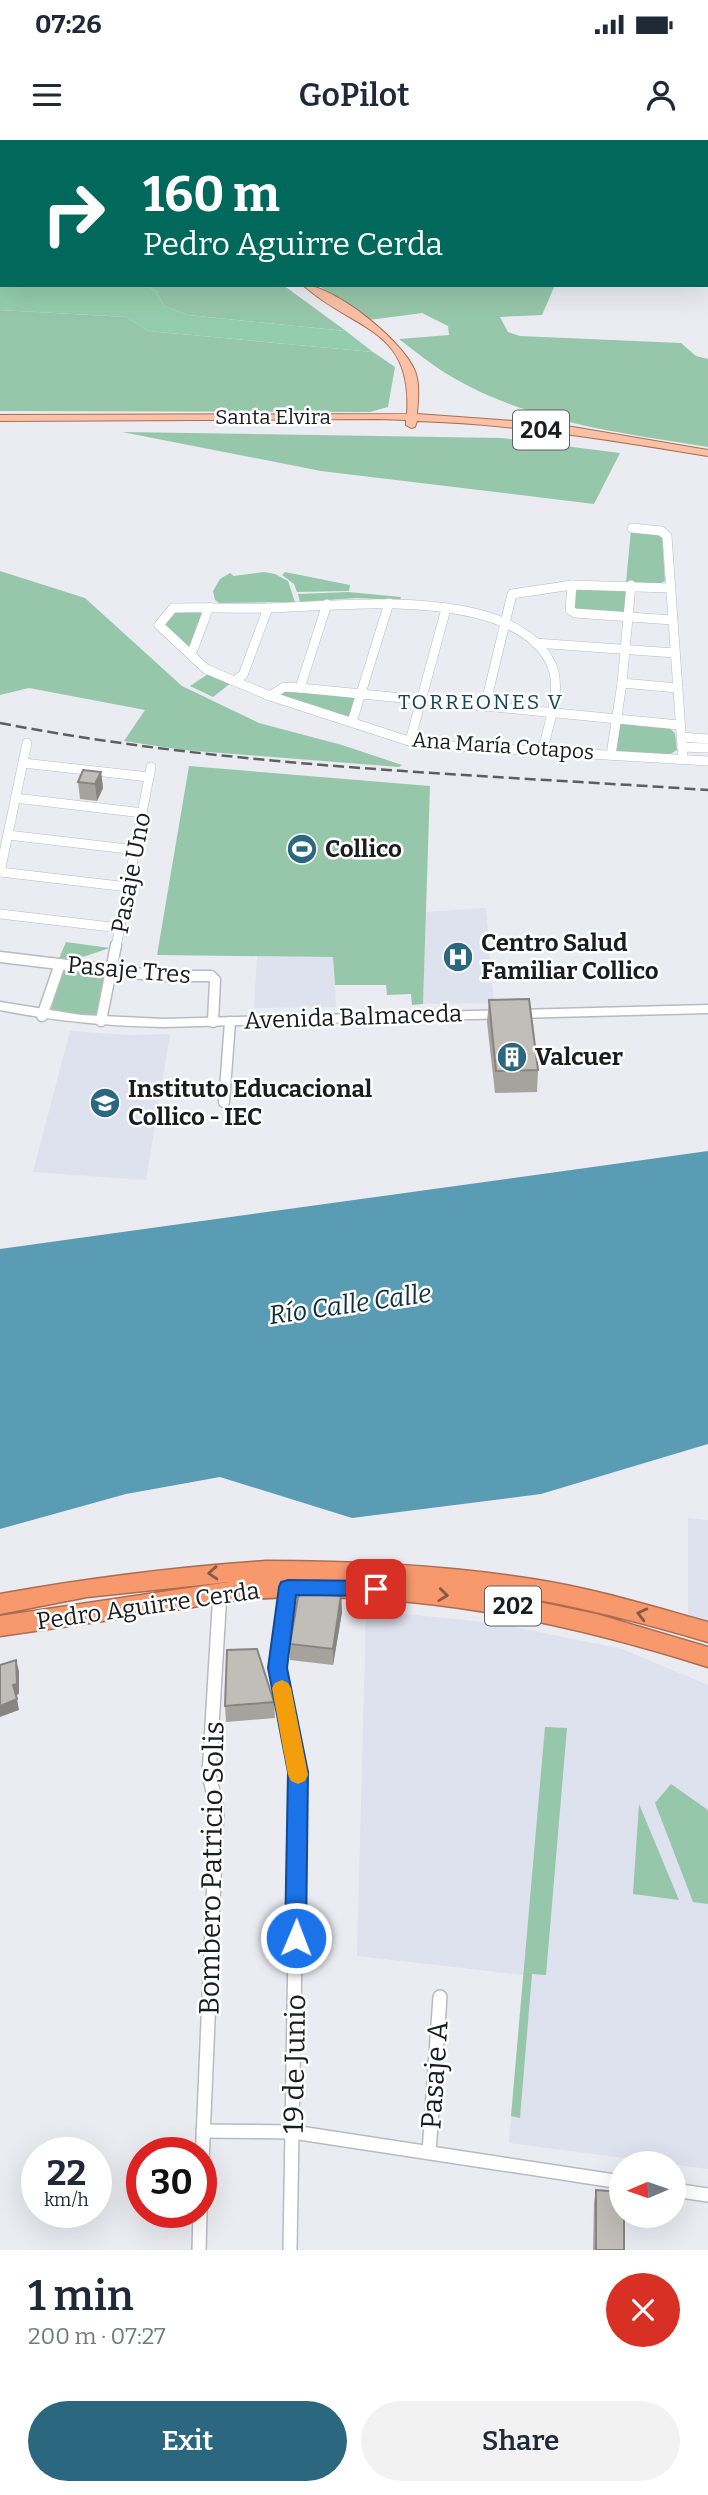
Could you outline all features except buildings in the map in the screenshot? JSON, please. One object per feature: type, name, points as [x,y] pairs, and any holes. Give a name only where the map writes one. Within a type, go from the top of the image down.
[{"type":"highway","name":"Pedro Aguirre Cerda","points":[[0,1604],[188,1574],[241,1570],[308,1571],[423,1576],[515,1587],[606,1605],[708,1632]]},
{"type":"highway","points":[[288,1587],[293,1579],[308,1571]]},
{"type":"highway","name":"Pedro Aguirre Cerda","points":[[0,1626],[220,1592],[288,1587],[397,1590],[507,1604],[601,1626],[708,1657]]},
{"type":"main road","points":[[312,287],[391,342],[406,364],[407,416]]},
{"type":"main road","name":"Santa Elvira","points":[[0,418],[407,416]]},
{"type":"main road","name":"Santa Elvira","points":[[134,418],[407,416]]},
{"type":"main road","name":"204","points":[[407,416],[554,427],[708,453]]},
{"type":"main road","name":"204","points":[[407,416],[678,448]]},
{"type":"main road","name":"Avenida Balmaceda","points":[[0,1006],[42,1016],[101,1021],[213,1022],[499,1012],[708,1009]]},
{"type":"street","points":[[632,528],[661,531],[667,536],[683,760]]},
{"type":"street","points":[[485,706],[512,594],[572,585],[631,584],[669,587]]},
{"type":"street","points":[[611,755],[626,649],[631,584]]},
{"type":"street","points":[[572,585],[570,610],[672,620]]},
{"type":"street","points":[[352,722],[389,603]]},
{"type":"street","points":[[188,653],[193,650],[209,607],[268,608],[389,603],[446,609],[504,622],[535,643],[551,664],[556,687],[543,750]]},
{"type":"street","points":[[300,688],[327,604]]},
{"type":"street","name":"Ana María Cotapos","points":[[209,607],[173,608],[159,625],[206,669],[270,696],[410,741],[708,761]]},
{"type":"street","points":[[234,681],[243,675],[268,608]]},
{"type":"street","points":[[410,741],[446,609]]},
{"type":"street","points":[[535,643],[675,653]]},
{"type":"street","points":[[622,683],[678,688]]},
{"type":"street","points":[[270,696],[284,687],[300,688],[679,725]]},
{"type":"street","points":[[682,742],[708,739]]},
{"type":"street","points":[[682,742],[708,748]]},
{"type":"street","points":[[27,743],[0,872],[128,887]]},
{"type":"street","name":"Pasaje Uno","points":[[23,763],[150,772],[101,1021]]},
{"type":"street","points":[[15,798],[143,813]]},
{"type":"street","points":[[8,835],[136,850]]},
{"type":"street","points":[[0,914],[120,928]]},
{"type":"street","name":"Pasaje Tres","points":[[0,957],[159,976],[211,976],[215,980],[213,1022]]},
{"type":"street","points":[[42,1016],[60,964]]},
{"type":"street","points":[[224,1102],[230,1021]]},
{"type":"street","name":"19 de Junio","points":[[288,1587],[278,1668],[298,1772],[290,2250]]},
{"type":"street","name":"Bombero Patricio Solis","points":[[204,2137],[217,1808],[209,1775],[220,1592]]},
{"type":"street","name":"Pasaje A","points":[[429,2152],[440,1997]]},
{"type":"street","points":[[204,2131],[293,2132],[609,2180]]},
{"type":"street","points":[[686,2192],[708,2195]]},
{"type":"street","points":[[199,2250],[200,2228]]},
{"type":"shaded area","name":"Centro Salud Familiar Collico","points":[[486,908],[494,1003],[423,1004],[426,912]]},
{"type":"shaded area","points":[[257,956],[333,957],[336,1007],[254,1008]]},
{"type":"shaded area","name":"Instituto Educacional Collico - IEC","points":[[70,1031],[126,1035],[170,1034],[146,1180],[33,1172]]},
{"type":"shaded area","points":[[688,1518],[708,1520],[708,1622],[688,1617]]},
{"type":"shaded area","points":[[366,1610],[494,1623],[622,1649],[708,1685],[708,2169],[686,2166],[686,2151],[609,2151],[609,2156],[509,2143],[523,1975],[357,1956]]},
{"type":"green space","points":[[0,287],[149,287],[156,291],[164,306],[188,315],[346,331],[373,352],[148,331],[127,317],[0,310]]},
{"type":"green space","points":[[149,287],[286,287],[346,331],[188,315],[164,306],[156,291]]},
{"type":"green space","points":[[321,287],[554,287],[542,315],[500,317],[508,332],[520,336],[681,343],[696,356],[708,359],[708,447],[576,424],[512,405],[445,373],[399,339],[449,335],[448,326],[422,313],[369,320]]},
{"type":"green space","points":[[0,310],[127,317],[148,331],[373,352],[395,367],[388,407],[370,412],[0,411]]},
{"type":"green space","points":[[122,432],[502,438],[620,453],[594,504],[321,471]]},
{"type":"green space","points":[[631,530],[662,536],[665,581],[659,584],[626,582]]},
{"type":"green space","points":[[0,571],[85,598],[182,686],[259,723],[342,745],[402,765],[399,767],[183,750],[124,741],[145,710],[29,688],[0,695]]},
{"type":"green space","points":[[264,572],[288,581],[295,602],[219,603],[215,600],[213,591],[220,579],[230,573],[234,576]]},
{"type":"green space","points":[[285,572],[350,585],[349,591],[297,592],[294,584],[282,575]]},
{"type":"green space","points":[[574,588],[626,590],[624,614],[573,610]]},
{"type":"green space","points":[[348,592],[401,597],[400,600],[356,598],[300,602],[298,594]]},
{"type":"green space","points":[[204,611],[189,650],[165,625],[174,612]]},
{"type":"green space","points":[[208,674],[231,683],[213,697],[190,686]]},
{"type":"green space","points":[[283,691],[357,695],[350,719],[281,697]]},
{"type":"green space","points":[[619,722],[667,726],[675,733],[677,750],[669,755],[616,751]]},
{"type":"green space","name":"Collico","points":[[189,766],[430,786],[423,1004],[412,1005],[411,994],[387,995],[386,985],[335,985],[333,957],[157,955]]},
{"type":"green space","points":[[66,942],[110,948],[67,962],[58,961]]},
{"type":"green space","points":[[62,969],[108,973],[100,1014],[93,1019],[46,1011]]},
{"type":"green space","points":[[545,1727],[567,1728],[546,1975],[532,1974],[520,2118],[511,2116]]},
{"type":"green space","points":[[671,1784],[708,1810],[708,1904],[693,1902],[655,1803]]},
{"type":"green space","points":[[639,1804],[679,1900],[633,1894]]},
{"type":"water","name":"Río Calle Calle","points":[[708,1151],[708,1444],[541,1494],[352,1518],[220,1477],[126,1494],[0,1529],[0,1249]]},
{"type":"railway","points":[[0,723],[88,738],[264,760],[708,790]]},
{"type":"slow traffic","points":[[282,1688],[298,1775]]},
{"type":"place","name":"Collico","points":[[302,849]]},
{"type":"place","name":"Centro Salud Familiar Collico","points":[[458,957]]},
{"type":"place","name":"Valcuer","points":[[512,1057]]},
{"type":"place","name":"Instituto Educacional Collico - IEC","points":[[105,1103]]},
{"type":"district","name":"TORREONES V","points":[[481,702]]},
{"type":"route","points":[[296,1938],[298,1772],[278,1668],[288,1587],[376,1589]]}]
